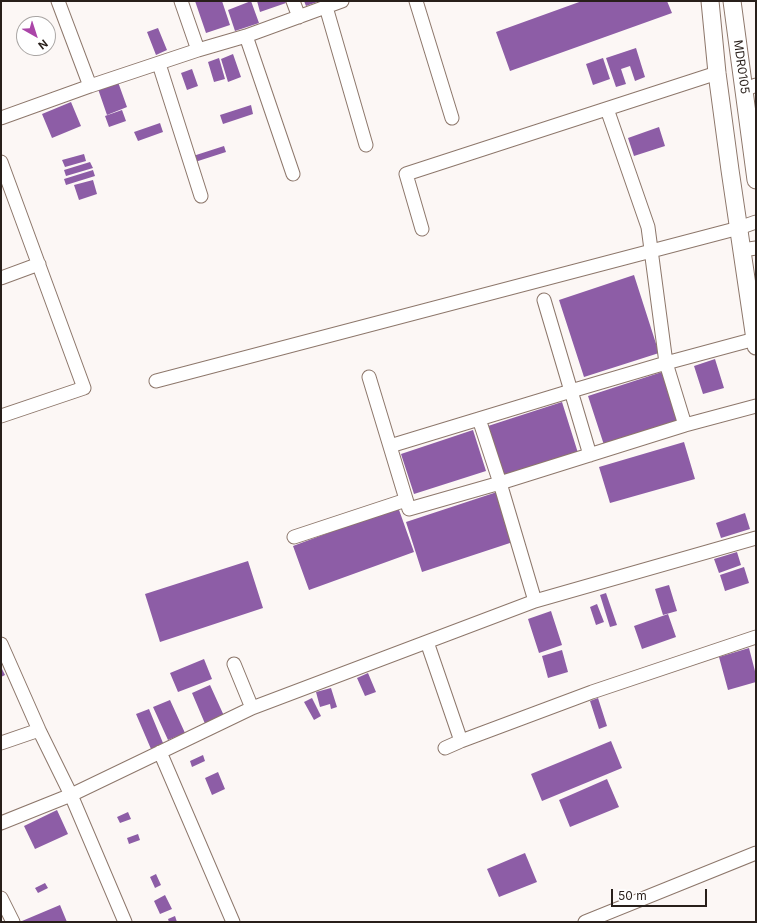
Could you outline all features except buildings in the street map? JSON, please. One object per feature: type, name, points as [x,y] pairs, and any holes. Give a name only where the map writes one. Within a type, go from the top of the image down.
[{"type":"main road","name":"MDR0105","points":[[710,1],[717,73],[739,228],[749,249],[756,343]]},
{"type":"main road","name":"MDR0105","points":[[732,1],[750,88],[756,180]]},
{"type":"street","points":[[58,1],[90,86]]},
{"type":"street","points":[[181,1],[198,50]]},
{"type":"street","points":[[293,1],[299,17]]},
{"type":"street","points":[[1,118],[90,86],[198,50],[246,36],[342,1]]},
{"type":"street","points":[[416,1],[452,118]]},
{"type":"street","points":[[326,7],[366,145]]},
{"type":"street","points":[[246,36],[293,174]]},
{"type":"street","points":[[159,64],[201,196]]},
{"type":"street","points":[[422,229],[406,174],[717,73]]},
{"type":"street","points":[[607,109],[648,227],[666,363],[685,425]]},
{"type":"street","points":[[1,162],[84,388],[1,416]]},
{"type":"street","points":[[156,381],[739,228],[756,222]]},
{"type":"street","points":[[1,278],[39,264]]},
{"type":"street","points":[[544,300],[590,455]]},
{"type":"street","points":[[390,446],[666,363],[756,343]]},
{"type":"street","points":[[369,377],[409,509],[500,483],[685,425],[756,406]]},
{"type":"street","points":[[479,419],[500,483],[535,601]]},
{"type":"street","points":[[294,536],[406,500]]},
{"type":"street","points":[[1,823],[71,795],[252,708],[535,601],[756,538]]},
{"type":"street","points":[[445,748],[592,692],[756,637]]},
{"type":"street","points":[[427,642],[461,741]]},
{"type":"street","points":[[1,644],[39,730],[71,795],[125,922]]},
{"type":"street","points":[[234,664],[252,708]]},
{"type":"street","points":[[1,743],[39,730]]},
{"type":"street","points":[[160,752],[233,922]]},
{"type":"street","points":[[585,922],[756,853]]},
{"type":"street","points":[[1,898],[13,922]]}]
